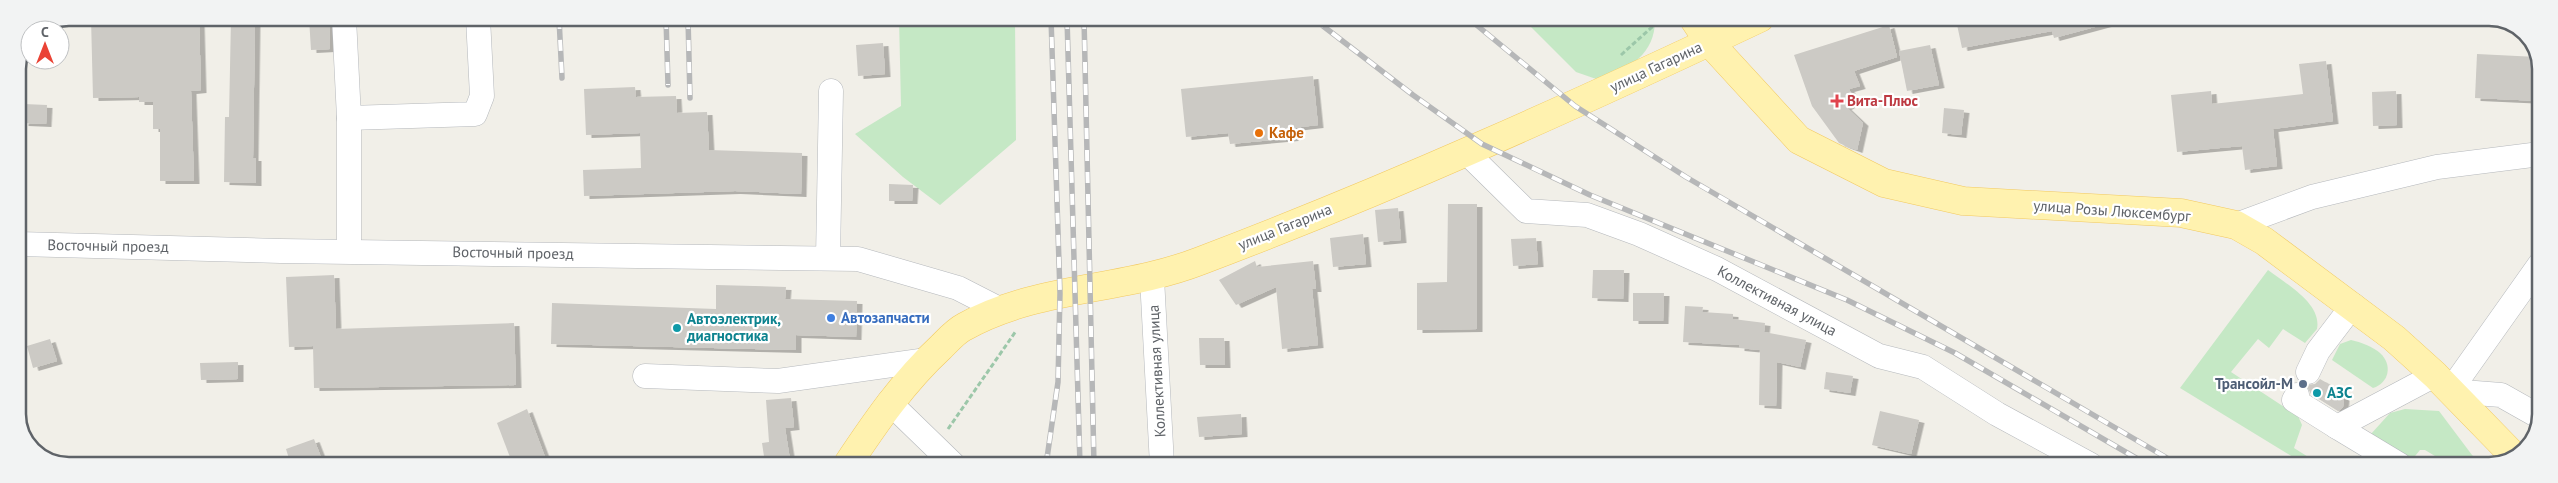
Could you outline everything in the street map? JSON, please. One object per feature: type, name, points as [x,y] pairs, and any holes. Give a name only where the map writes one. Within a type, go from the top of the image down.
[{"type":"main road","name":"улица Розы Люксембург","points":[[1699,27],[1709,42],[1799,140],[1884,183],[1963,201],[2182,213],[2236,225],[2264,241],[2353,305],[2442,383],[2509,451]]},
{"type":"main road","name":"улица Гагарина","points":[[853,456],[889,402],[927,360],[961,328],[999,308],[1076,290],[1152,278],[1198,262],[1575,106],[1742,27]]},
{"type":"street","points":[[344,26],[349,118],[348,251]]},
{"type":"street","points":[[349,118],[474,114],[482,96],[478,26]]},
{"type":"street","points":[[828,258],[831,91]]},
{"type":"street","name":"Коллективная улица","points":[[1465,151],[1526,211],[1587,215],[1639,234],[1717,269],[1879,356],[1923,367],[1997,414],[2075,457]]},
{"type":"street","points":[[2236,225],[2312,197],[2437,167],[2532,155]]},
{"type":"street","name":"Восточный проезд","points":[[26,244],[858,259],[958,288],[999,308]]},
{"type":"street","points":[[2337,427],[2442,383],[2531,274]]},
{"type":"street","name":"Коллективная улица","points":[[1152,278],[1162,456]]},
{"type":"street","points":[[2308,372],[2318,351],[2353,305]]},
{"type":"street","points":[[645,376],[778,381],[927,360]]},
{"type":"street","points":[[2442,383],[2501,395],[2531,412]]},
{"type":"street","points":[[2297,395],[2294,400],[2385,457]]},
{"type":"street","points":[[889,402],[944,456]]},
{"type":"path","points":[[935,448],[1021,325]]},
{"type":"green space","points":[[899,26],[1015,26],[1016,140],[940,205],[903,177],[855,134],[901,106]]},
{"type":"green space","points":[[1531,27],[1654,27],[1651,41],[1646,50],[1622,71],[1602,81],[1576,72]]},
{"type":"green space","points":[[2268,270],[2301,295],[2314,311],[2317,329],[2305,343],[2283,329],[2269,348],[2258,339],[2231,372],[2298,416],[2302,425],[2294,448],[2308,457],[2293,457],[2180,388]]},
{"type":"green space","points":[[2351,340],[2363,343],[2380,353],[2387,363],[2386,378],[2378,386],[2373,388],[2332,360],[2340,344]]},
{"type":"green space","points":[[2405,409],[2439,411],[2474,457],[2437,457],[2425,450],[2420,450],[2414,457],[2405,457],[2371,434],[2390,413]]},
{"type":"building","points":[[91,26],[199,26],[201,90],[191,91],[194,181],[160,181],[160,129],[153,129],[153,102],[139,102],[139,97],[93,98]]},
{"type":"building","points":[[231,26],[255,26],[253,158],[256,158],[256,183],[224,182],[225,117],[229,117]]},
{"type":"building","points":[[310,26],[329,26],[330,49],[311,50]]},
{"type":"building","points":[[1883,27],[1889,27],[1897,57],[1854,71],[1860,86],[1849,89],[1855,102],[1846,107],[1863,123],[1857,150],[1839,143],[1812,106],[1794,55]]},
{"type":"building","points":[[1957,27],[2095,27],[2054,38],[2052,31],[1962,48]]},
{"type":"building","points":[[883,43],[885,74],[858,76],[856,45]]},
{"type":"building","points":[[1930,45],[1939,85],[1907,91],[1899,51]]},
{"type":"building","points":[[2477,54],[2529,57],[2532,66],[2532,101],[2475,98]]},
{"type":"building","points":[[2326,61],[2333,121],[2273,129],[2277,166],[2245,170],[2242,146],[2177,152],[2171,95],[2211,91],[2212,104],[2303,94],[2299,64]]},
{"type":"building","points":[[1313,76],[1318,125],[1292,128],[1293,138],[1230,144],[1228,133],[1186,137],[1181,89]]},
{"type":"building","points":[[635,87],[636,97],[676,96],[677,113],[707,112],[709,150],[802,153],[801,194],[735,191],[584,196],[583,170],[641,168],[640,133],[586,135],[584,89]]},
{"type":"building","points":[[2396,91],[2397,125],[2373,126],[2372,92]]},
{"type":"building","points":[[26,104],[47,105],[46,124],[26,123]]},
{"type":"building","points":[[1944,108],[1964,110],[1961,135],[1942,133]]},
{"type":"building","points":[[889,184],[913,185],[912,201],[889,201]]},
{"type":"building","points":[[1448,204],[1477,204],[1477,329],[1417,330],[1417,283],[1447,282]]},
{"type":"building","points":[[1398,208],[1401,240],[1378,242],[1375,210]]},
{"type":"building","points":[[1363,234],[1366,264],[1333,267],[1330,238]]},
{"type":"building","points":[[1536,238],[1538,264],[1513,266],[1511,239]]},
{"type":"building","points":[[1255,261],[1257,267],[1313,261],[1316,289],[1312,289],[1318,345],[1282,349],[1276,287],[1236,305],[1219,280]]},
{"type":"building","points":[[1593,270],[1624,270],[1623,299],[1592,298]]},
{"type":"building","points":[[334,275],[336,329],[514,323],[516,385],[314,388],[313,346],[289,347],[286,277]]},
{"type":"building","points":[[716,285],[786,287],[785,299],[857,301],[856,337],[796,335],[796,350],[551,344],[552,303],[716,309]]},
{"type":"building","points":[[1633,293],[1664,293],[1663,321],[1633,321]]},
{"type":"building","points":[[1685,306],[1703,307],[1702,312],[1733,314],[1733,319],[1765,323],[1764,332],[1806,340],[1800,367],[1777,362],[1776,406],[1759,405],[1760,350],[1739,348],[1739,345],[1683,342]]},
{"type":"building","points":[[1199,338],[1224,338],[1225,365],[1200,365]]},
{"type":"building","points":[[50,339],[57,361],[33,368],[27,346]]},
{"type":"building","points":[[238,362],[238,379],[201,380],[200,363]]},
{"type":"building","points":[[1826,372],[1853,376],[1850,393],[1824,389]]},
{"type":"building","points":[[2320,379],[2339,390],[2344,398],[2343,407],[2340,410],[2338,411],[2311,394],[2306,385],[2315,384]]},
{"type":"building","points":[[791,398],[794,427],[785,428],[789,456],[764,456],[762,443],[769,442],[766,400]]},
{"type":"building","points":[[527,409],[545,456],[510,456],[497,423]]},
{"type":"building","points":[[1880,411],[1919,420],[1911,454],[1872,445]]},
{"type":"building","points":[[1241,414],[1242,434],[1199,437],[1197,417]]},
{"type":"building","points":[[314,439],[321,456],[288,456],[286,449]]},
{"type":"railway","points":[[559,26],[562,78]]},
{"type":"railway","points":[[666,26],[668,85]]},
{"type":"railway","points":[[688,26],[690,98]]},
{"type":"railway","points":[[1047,456],[1058,382],[1060,293],[1051,26]]},
{"type":"railway","points":[[1067,26],[1080,456]]},
{"type":"railway","points":[[1084,26],[1094,456]]},
{"type":"railway","points":[[1324,27],[1413,95],[1482,144],[1590,195],[1847,300],[1955,353],[2134,457]]},
{"type":"railway","points":[[1478,27],[1575,106],[1686,177],[2165,457]]},
{"type":"place","name":"Вита-Плюс","points":[[1837,101]]},
{"type":"place","name":"Кафе","points":[[1259,133]]},
{"type":"place","name":"Автозапчасти","points":[[831,318]]},
{"type":"place","name":"Автоэлектрик, диагностика","points":[[677,328]]},
{"type":"place","name":"Трансойл-М","points":[[2303,384]]},
{"type":"place","name":"АЗС","points":[[2317,393]]}]
